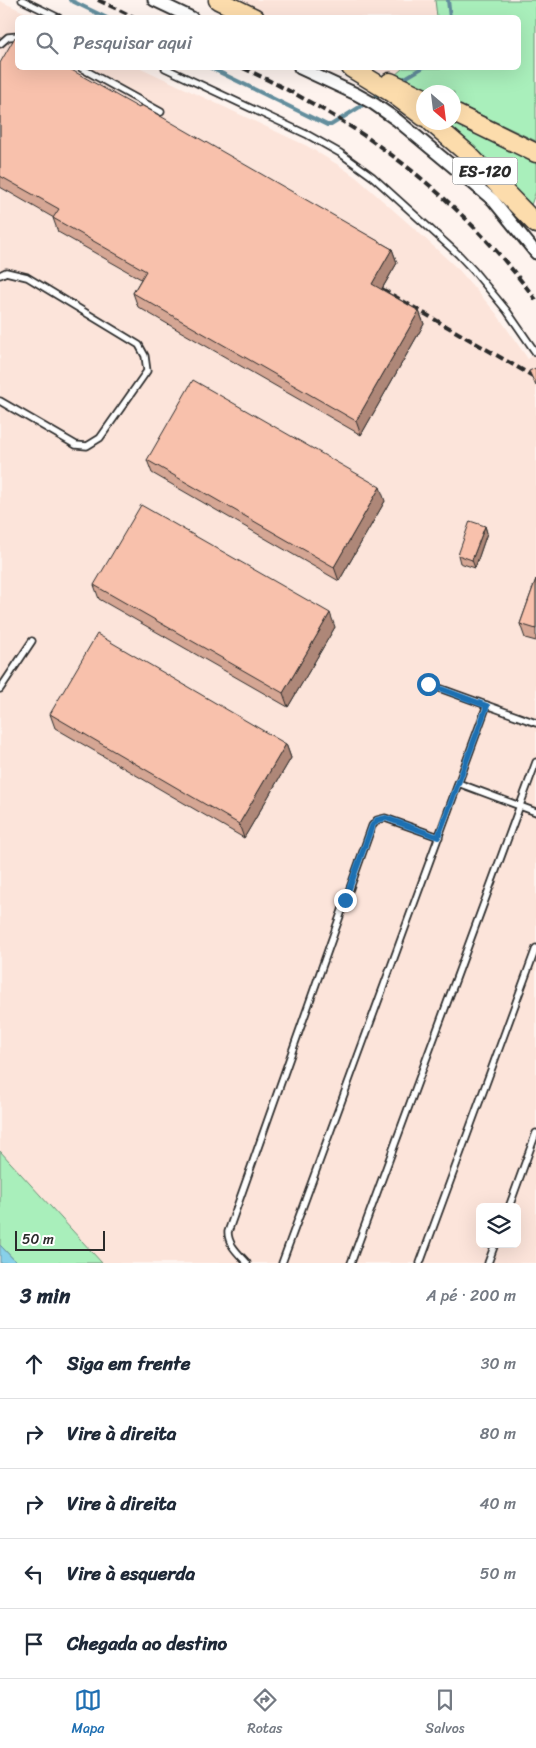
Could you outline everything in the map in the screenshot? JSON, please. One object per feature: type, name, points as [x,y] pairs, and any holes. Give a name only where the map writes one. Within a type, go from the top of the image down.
[{"type":"main road","points":[[218,0],[249,15]]},
{"type":"main road","points":[[354,70],[416,111]]},
{"type":"main road","points":[[363,70],[416,94]]},
{"type":"main road","name":"ES-120","points":[[461,116],[536,153]]},
{"type":"main road","name":"ES-120","points":[[440,130],[474,159],[536,224]]},
{"type":"street","points":[[154,0],[186,15]]},
{"type":"street","points":[[304,70],[356,94],[397,120],[493,200],[536,253]]},
{"type":"street","points":[[374,104],[375,82]]},
{"type":"lane","points":[[22,0],[53,15]]},
{"type":"lane","points":[[0,44],[8,37],[15,36]]},
{"type":"lane","points":[[85,70],[161,112]]},
{"type":"lane","points":[[169,70],[308,135],[340,153],[373,177],[474,271],[507,311],[536,353]]},
{"type":"lane","points":[[0,275],[6,272],[27,277],[139,345],[146,356],[147,371],[100,438],[87,446],[76,445],[0,401]]},
{"type":"lane","points":[[0,689],[32,641]]},
{"type":"lane","points":[[428,684],[536,723]]},
{"type":"lane","points":[[282,1263],[487,706]]},
{"type":"lane","points":[[351,1263],[536,762]]},
{"type":"lane","points":[[458,783],[536,812]]},
{"type":"lane","points":[[247,1263],[228,1239],[228,1232],[372,826],[377,820],[386,818],[438,837]]},
{"type":"lane","points":[[420,1263],[536,948]]},
{"type":"lane","points":[[510,1203],[536,1133]]},
{"type":"lane","points":[[488,1263],[494,1248]]},
{"type":"shaded area","points":[[237,0],[436,0],[438,15],[268,15]]},
{"type":"shaded area","points":[[0,1],[31,15],[15,15],[15,70],[145,70],[307,146],[357,178],[417,231],[459,270],[496,313],[528,359],[536,353],[536,1263],[102,1263],[0,1151]]},
{"type":"shaded area","points":[[375,70],[401,70],[392,78]]},
{"type":"green space","points":[[435,0],[536,0],[536,141],[461,105],[461,85],[416,85],[416,87],[392,78],[401,70],[521,70],[521,15],[437,15]]},
{"type":"green space","points":[[461,122],[536,159],[536,191],[530,208],[448,130],[461,130]]},
{"type":"green space","points":[[0,1151],[102,1263],[17,1263],[0,1245]]},
{"type":"water","points":[[0,1245],[17,1263],[0,1263]]},
{"type":"building","points":[[15,37],[15,70],[72,70],[139,108],[141,105],[392,249],[372,284],[419,311],[356,421],[133,293],[146,271],[53,218],[59,209],[0,176],[0,63]]},
{"type":"building","points":[[536,368],[536,386],[529,371]]},
{"type":"building","points":[[193,380],[380,487],[334,567],[147,460]]},
{"type":"building","points":[[141,505],[330,613],[283,693],[94,585]]},
{"type":"building","points":[[470,521],[485,526],[472,560],[458,555]]},
{"type":"building","points":[[536,579],[536,629],[520,624]]},
{"type":"building","points":[[97,634],[286,744],[239,824],[50,714]]},
{"type":"waterway","points":[[70,0],[101,15]]},
{"type":"waterway","points":[[448,0],[450,15]]},
{"type":"waterway","points":[[215,70],[327,125],[331,125],[382,93]]},
{"type":"waterway","points":[[400,81],[419,70]]},
{"type":"railway","points":[[98,0],[130,15]]},
{"type":"railway","points":[[247,70],[287,89],[328,113],[404,165],[474,227],[506,262],[536,300]]},
{"type":"railway","points":[[382,289],[536,378]]},
{"type":"route","points":[[345,900],[372,826],[377,820],[386,818],[438,837],[487,706],[428,684]]}]
